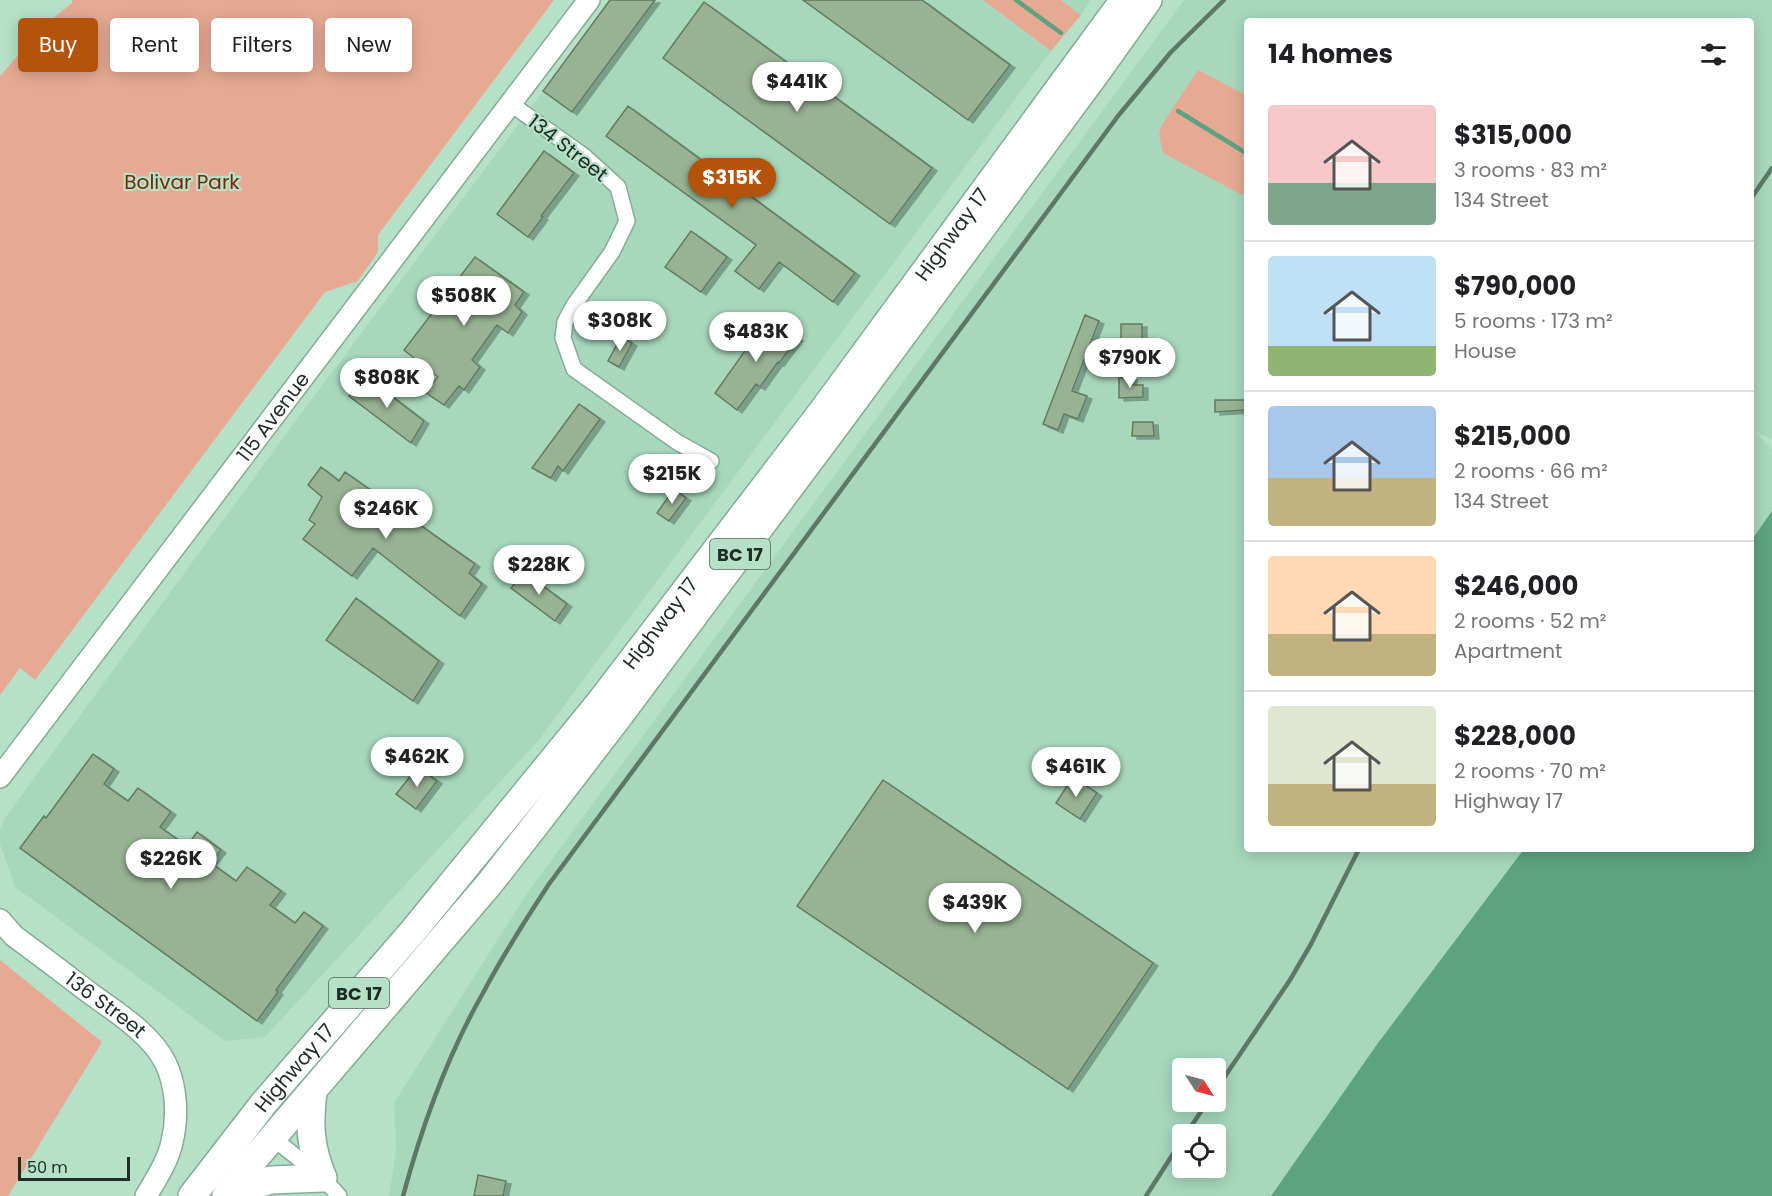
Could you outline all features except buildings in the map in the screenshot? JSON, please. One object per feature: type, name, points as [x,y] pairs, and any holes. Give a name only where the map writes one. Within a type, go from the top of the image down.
[{"type":"highway","name":"Highway 17","points":[[192,1196],[250,1121],[430,912],[601,701],[821,413],[1124,0]]},
{"type":"highway","name":"Highway 17","points":[[228,1194],[490,883],[619,716],[1064,117],[1148,0]]},
{"type":"highway","points":[[313,1092],[311,1135],[317,1163],[331,1187]]},
{"type":"highway","points":[[228,1194],[271,1179],[331,1187]]},
{"type":"street","name":"115 Avenue","points":[[0,777],[589,0]]},
{"type":"street","name":"134 Street","points":[[511,104],[584,156],[618,187],[627,221],[612,252],[574,305],[565,322],[563,338],[574,369],[677,442],[711,461]]},
{"type":"street","name":"136 Street","points":[[0,920],[14,936],[147,1038],[165,1061],[173,1089],[176,1116],[172,1144],[147,1196]]},
{"type":"street","points":[[250,1121],[331,1187]]},
{"type":"shaded area","points":[[612,0],[983,0],[1051,51],[538,741],[265,1037],[225,1041],[15,887],[0,844],[0,830],[5,818],[311,400]]},
{"type":"shaded area","points":[[1061,0],[1091,0],[1081,15]]},
{"type":"shaded area","points":[[1184,0],[1772,0],[1772,439],[1756,432],[1772,450],[1772,511],[1754,537],[1754,18],[1244,18],[1244,852],[1522,852],[1378,1043],[1271,1196],[389,1196],[396,1151],[394,1103],[528,892]]},
{"type":"shaded area","points":[[1772,511],[1772,1196],[1271,1196],[1378,1043],[1522,852],[1754,852],[1754,537]]},
{"type":"green space","name":"Bolivar Park","points":[[72,0],[554,0],[378,235],[378,252],[358,281],[325,292],[35,680],[20,668],[0,695],[0,76],[18,56],[18,72],[98,72],[98,18],[54,18],[72,3]]},
{"type":"green space","points":[[983,0],[1061,0],[1081,15],[1051,51]]},
{"type":"green space","points":[[1198,70],[1244,94],[1244,196],[1163,153],[1159,134],[1161,126]]},
{"type":"green space","points":[[0,960],[102,1042],[8,1196],[0,1196]]},
{"type":"waterway","points":[[1016,0],[1061,33]]},
{"type":"waterway","points":[[1178,111],[1244,152]]},
{"type":"railway","points":[[403,1196],[427,1118],[458,1041],[499,965],[549,884],[1118,116],[1171,52],[1224,0]]},
{"type":"railway","points":[[1754,194],[1772,168]]},
{"type":"railway","points":[[1226,1075],[1290,980],[1357,852]]},
{"type":"railway","points":[[1193,1124],[1201,1112]]},
{"type":"railway","points":[[1146,1196],[1172,1156]]}]
